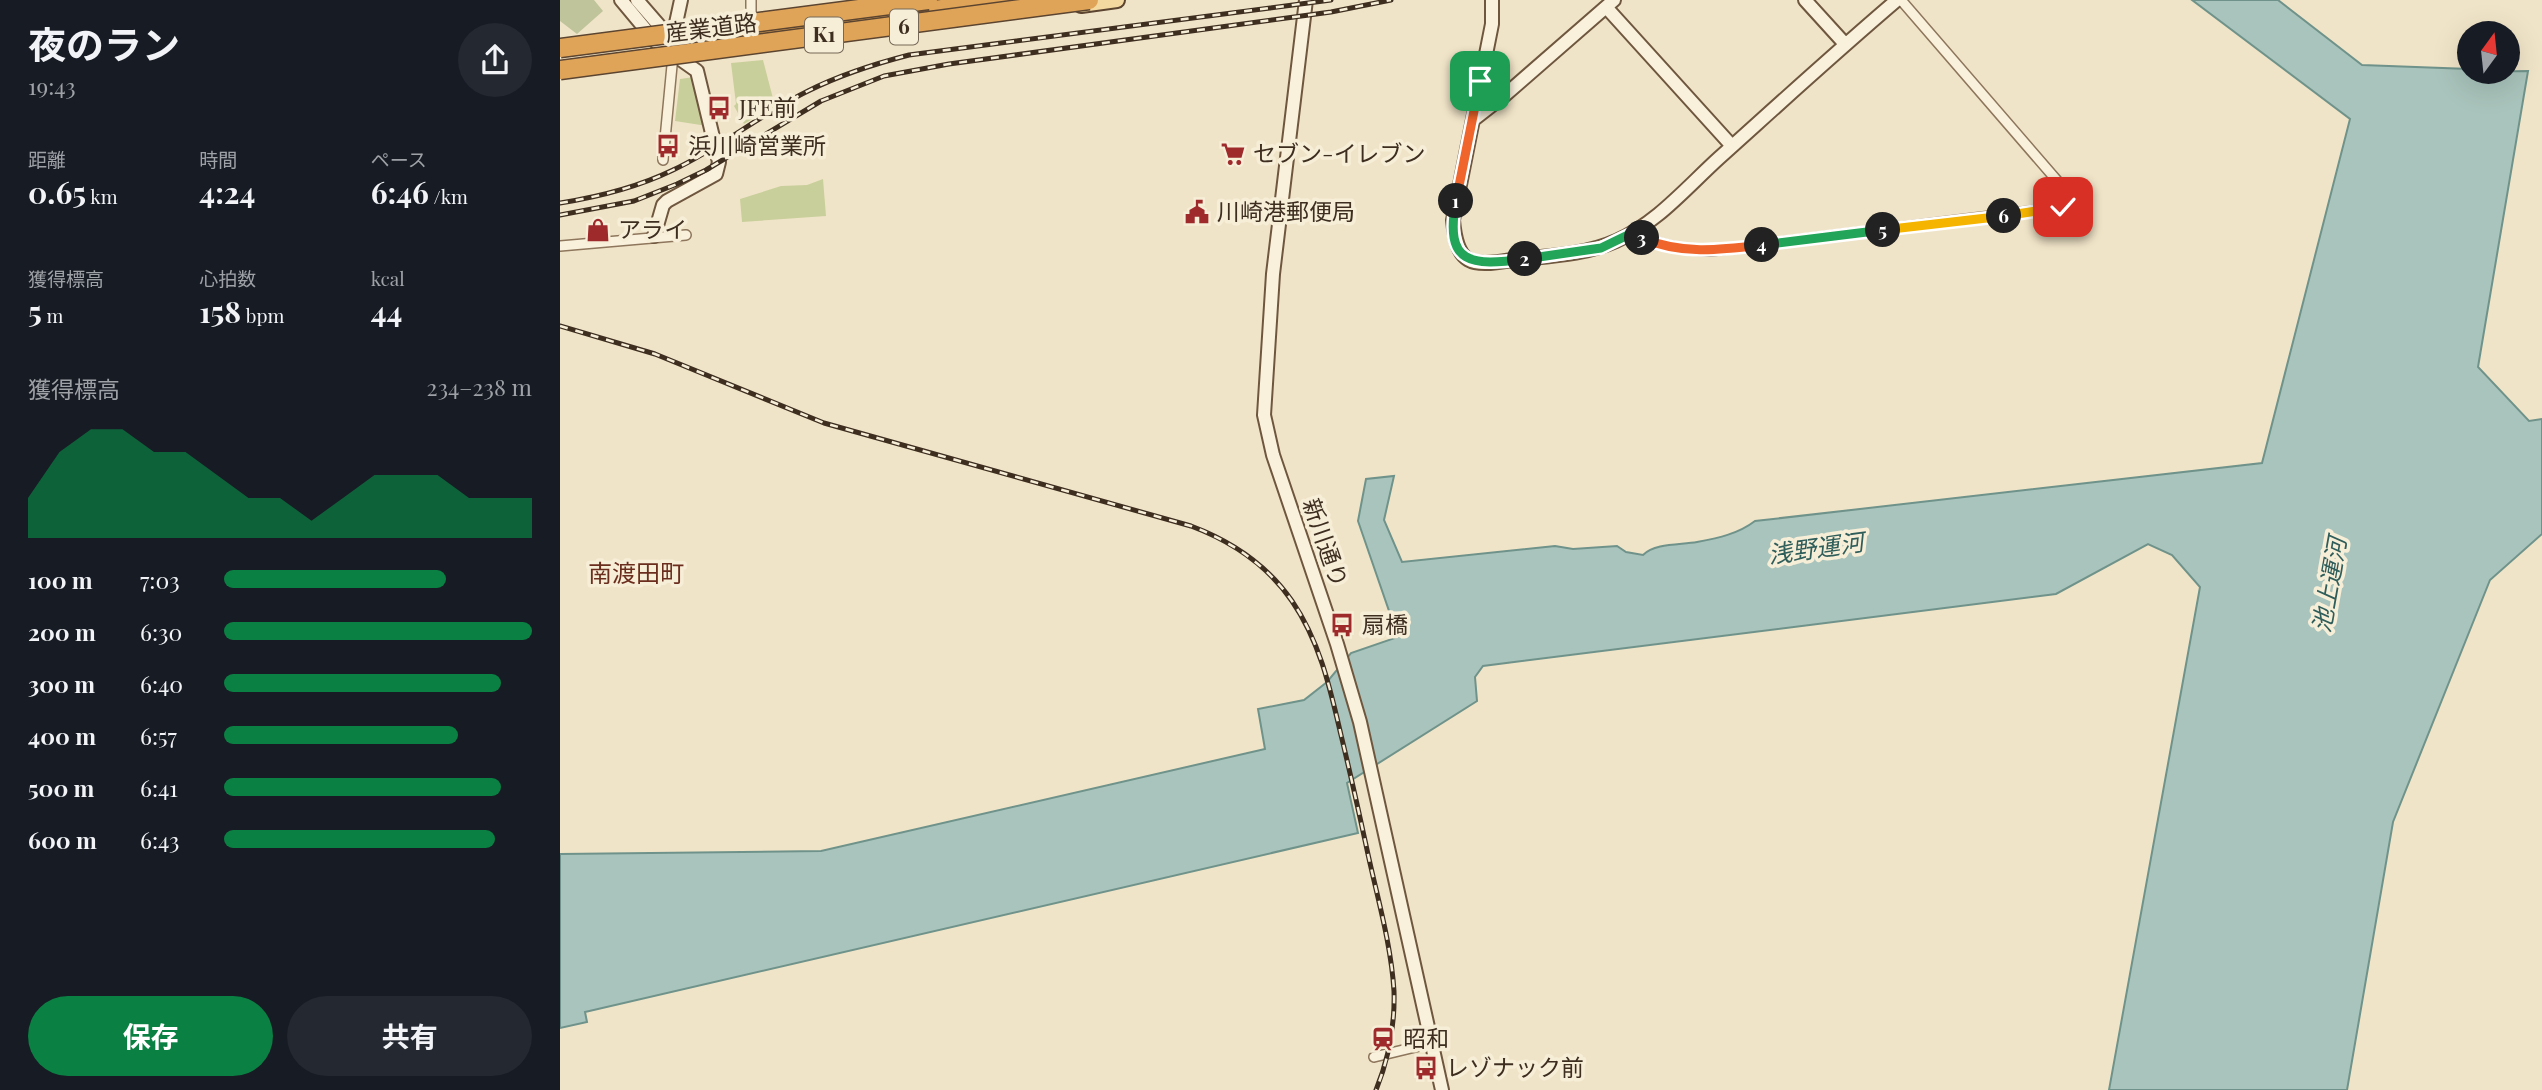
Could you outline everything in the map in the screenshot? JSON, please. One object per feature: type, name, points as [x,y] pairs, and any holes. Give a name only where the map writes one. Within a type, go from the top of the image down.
[{"type":"highway","name":"K1","points":[[560,48],[928,0]]},
{"type":"highway","points":[[719,32],[793,29],[1031,0]]},
{"type":"highway","name":"K1","points":[[560,71],[1095,1]]},
{"type":"highway","points":[[915,26],[1002,2]]},
{"type":"main road","name":"産業道路","points":[[560,55],[656,42],[673,48],[719,32],[900,0]]},
{"type":"main road","name":"産業道路","points":[[560,71],[673,48],[915,26],[1117,0]]},
{"type":"street","points":[[621,0],[656,42]]},
{"type":"street","points":[[637,0],[673,48],[697,71],[719,167],[713,176],[663,205],[654,236]]},
{"type":"street","points":[[663,160],[673,48],[681,0]]},
{"type":"street","points":[[751,0],[751,26]]},
{"type":"street","name":"新川通り","points":[[1306,0],[1278,227],[1264,394],[1266,430],[1360,722],[1442,1090]]},
{"type":"street","points":[[1492,0],[1492,24],[1453,220],[1455,243],[1464,257],[1477,263],[1497,263],[1601,248],[1632,233],[1643,228],[1845,44],[1899,0],[2066,191],[2067,199],[2063,207],[1710,251],[1678,250],[1632,233]]},
{"type":"street","points":[[1805,0],[1845,44]]},
{"type":"street","points":[[1473,120],[1610,4],[1732,146]]},
{"type":"street","points":[[625,46],[631,38],[637,19]]},
{"type":"street","points":[[560,246],[686,234]]},
{"type":"street","points":[[1374,1057],[1432,1043]]},
{"type":"green space","points":[[560,0],[594,0],[603,11],[577,34],[560,21]]},
{"type":"green space","points":[[763,60],[775,106],[744,124],[734,106],[736,104],[731,63]]},
{"type":"green space","points":[[694,77],[707,126],[675,121],[680,79]]},
{"type":"green space","points":[[823,179],[826,216],[742,222],[740,199],[781,186],[807,185]]},
{"type":"water","points":[[2192,0],[2278,0],[2362,65],[2457,69],[2457,84],[2520,84],[2520,71],[2528,71],[2478,367],[2529,421],[2542,419],[2542,534],[2490,580],[2393,822],[2347,1090],[2109,1090],[2200,587],[2172,555],[2148,544],[2056,594],[1483,666],[1475,677],[1477,701],[1347,783],[1358,833],[585,1012],[587,1022],[560,1028],[560,854],[821,851],[1265,749],[1258,709],[1304,700],[1327,682],[1351,653],[1398,637],[1358,521],[1366,479],[1394,476],[1384,520],[1402,562],[1555,546],[1573,549],[1617,546],[1626,552],[1643,555],[1661,546],[1728,535],[1755,521],[2262,463],[2350,119]]},
{"type":"railway","points":[[560,203],[618,191],[660,176],[707,152],[808,91],[857,70],[909,55],[1331,0]]},
{"type":"railway","points":[[560,215],[634,201],[677,184],[706,170],[821,101],[884,76],[949,64],[1331,12],[1391,0]]},
{"type":"railway","points":[[560,326],[655,354],[824,423],[1191,526],[1234,547],[1272,577],[1302,617],[1323,666],[1348,763],[1386,936],[1394,991],[1393,1016],[1388,1054],[1376,1090]]},
{"type":"place","name":"JFE前","points":[[719,108]]},
{"type":"place","name":"浜川崎営業所","points":[[668,146]]},
{"type":"place","name":"セブン-イレブン","points":[[1233,154]]},
{"type":"place","name":"川崎港郵便局","points":[[1197,212]]},
{"type":"place","name":"アライ","points":[[598,230]]},
{"type":"place","name":"扇橋","points":[[1342,625]]},
{"type":"place","name":"昭和","points":[[1383,1039]]},
{"type":"place","name":"レゾナック前","points":[[1426,1068]]},
{"type":"district","name":"南渡田町","points":[[636,574]]},
{"type":"route","points":[[1480,81],[1453,220],[1455,243],[1464,257],[1477,263],[1497,263],[1601,248],[1632,233],[1678,250],[1710,251],[2063,207]]},
{"type":"water label","name":"浅野運河","points":[[1816,549]]},
{"type":"water label","name":"池上運河","points":[[2330,585]]}]
